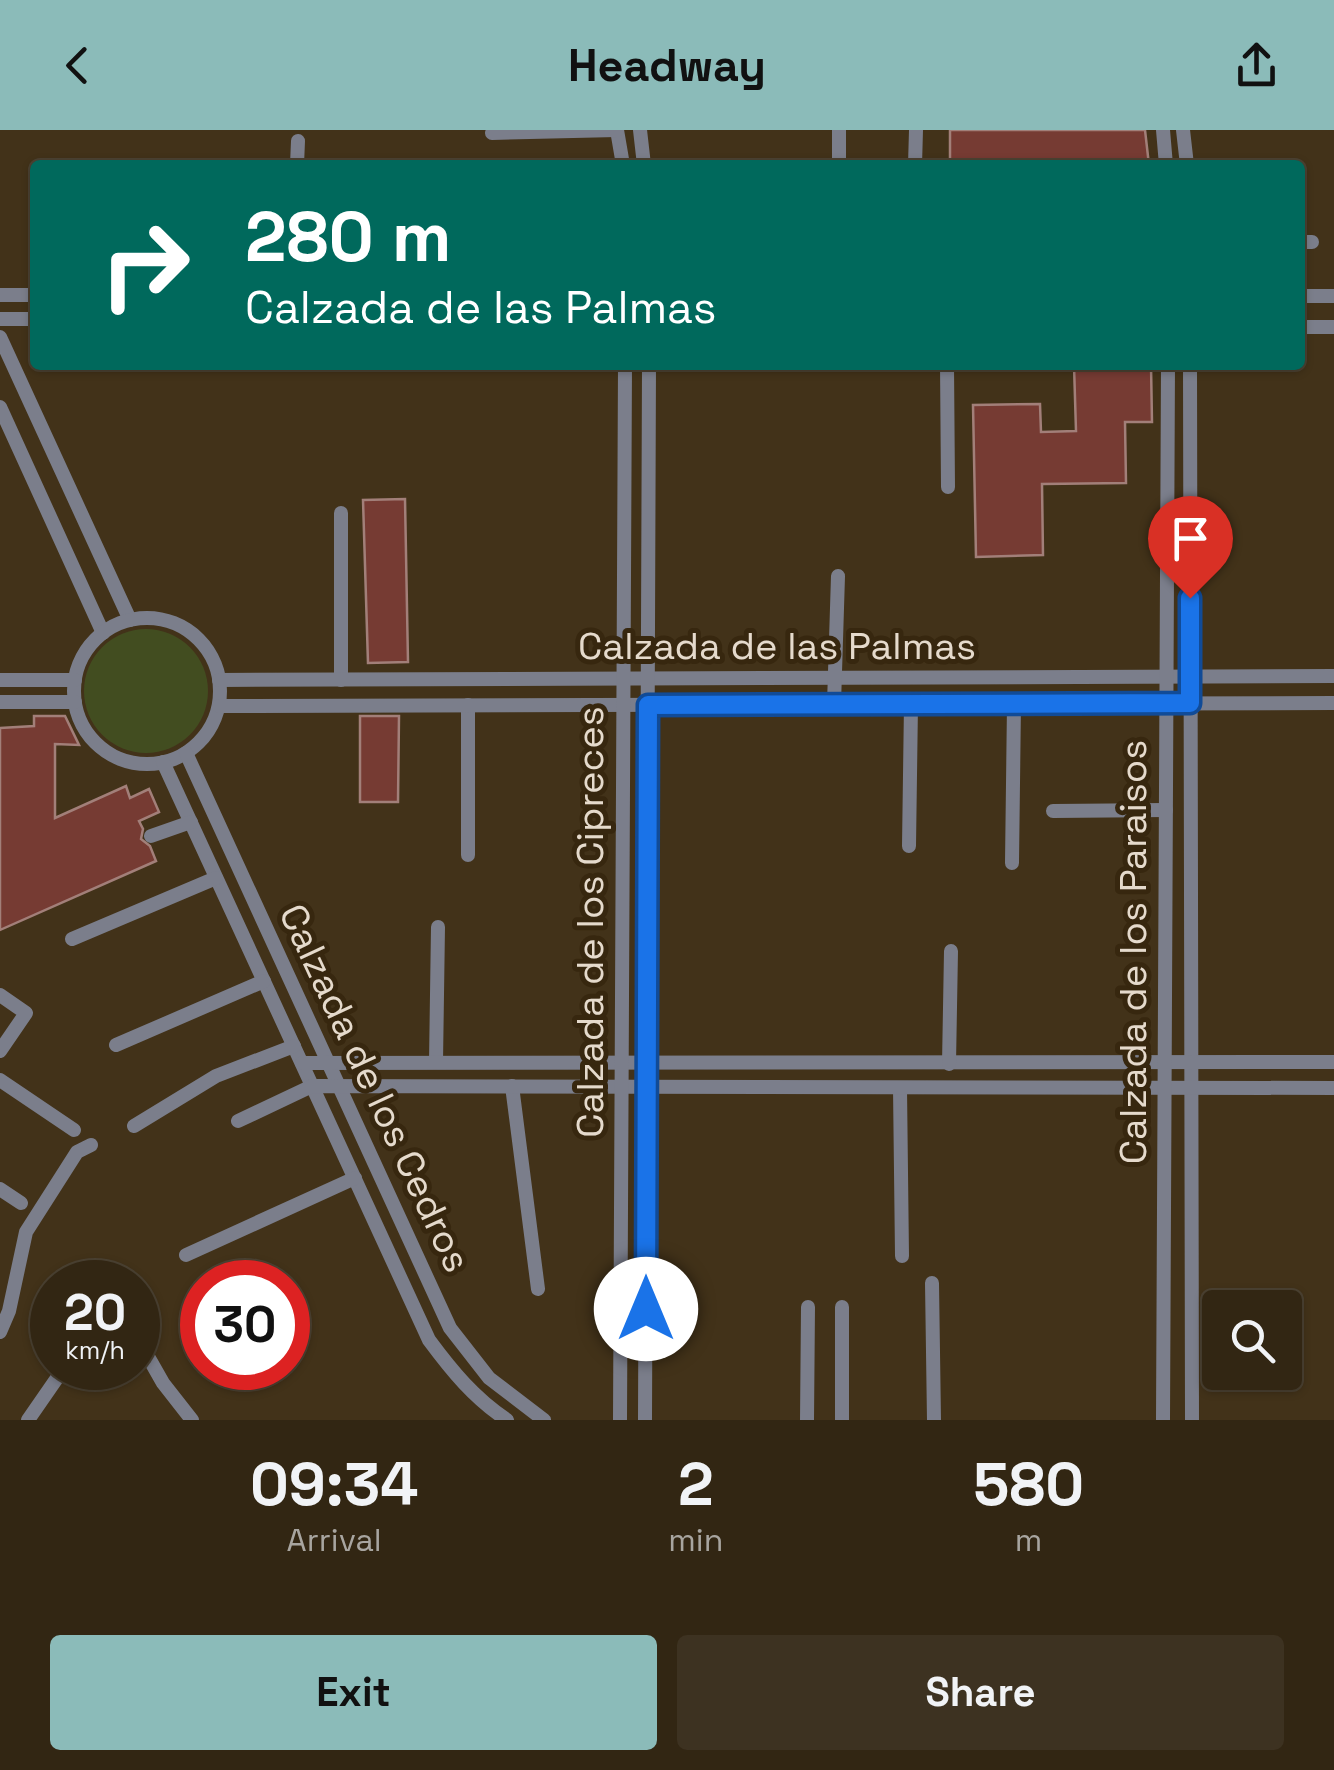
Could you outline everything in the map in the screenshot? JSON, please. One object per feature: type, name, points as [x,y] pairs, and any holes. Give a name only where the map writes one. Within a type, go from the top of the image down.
[{"type":"street","points":[[492,133],[618,130],[622,160]]},
{"type":"street","points":[[640,130],[643,160]]},
{"type":"street","points":[[839,130],[839,160]]},
{"type":"street","points":[[916,130],[916,160]]},
{"type":"street","points":[[1163,136],[1184,134],[1187,160]]},
{"type":"street","points":[[297,160],[298,141]]},
{"type":"street","points":[[0,294],[30,294]]},
{"type":"street","points":[[1305,296],[1334,296]]},
{"type":"street","points":[[0,319],[30,319]]},
{"type":"street","points":[[1305,326],[1334,327]]},
{"type":"street","points":[[0,336],[130,620]]},
{"type":"street","name":"Calzada de los Cipreces","points":[[620,1420],[625,370]]},
{"type":"street","name":"Calzada de los Cipreces","points":[[645,1420],[648,370]]},
{"type":"street","points":[[947,370],[948,487]]},
{"type":"street","name":"Calzada de los Paraisos","points":[[1163,1420],[1168,370]]},
{"type":"street","name":"Calzada de los Paraisos","points":[[1190,370],[1192,1420]]},
{"type":"street","points":[[0,408],[103,633]]},
{"type":"street","points":[[341,513],[341,680]]},
{"type":"street","points":[[834,704],[838,576]]},
{"type":"street","points":[[147,618],[180,626],[206,648],[219,680],[219,706],[210,728],[186,753],[163,762],[133,763],[106,751],[85,730],[75,702],[74,680],[84,654],[103,633],[130,620],[147,618]]},
{"type":"street","name":"Calzada de las Palmas","points":[[219,680],[1334,676]]},
{"type":"street","points":[[0,680],[74,680]]},
{"type":"street","points":[[0,702],[75,702]]},
{"type":"street","name":"Calzada de las Palmas","points":[[219,706],[1334,703]]},
{"type":"street","points":[[910,704],[910,846]]},
{"type":"street","points":[[1012,863],[1014,704]]},
{"type":"street","points":[[468,706],[468,856]]},
{"type":"street","name":"Calzada de los Cedros","points":[[186,753],[450,1328],[489,1378],[544,1420]]},
{"type":"street","name":"Calzada de los Cedros","points":[[163,762],[429,1340],[474,1395],[506,1420]]},
{"type":"street","points":[[1053,811],[1166,810]]},
{"type":"street","points":[[152,836],[190,822]]},
{"type":"street","points":[[72,939],[216,878]]},
{"type":"street","points":[[436,1062],[438,927]]},
{"type":"street","points":[[949,1064],[951,951]]},
{"type":"street","points":[[116,1045],[264,981]]},
{"type":"street","points":[[0,995],[26,1013],[2,1042]]},
{"type":"street","points":[[134,1126],[216,1076],[294,1046]]},
{"type":"street","points":[[480,1062],[480,1086]]},
{"type":"street","points":[[302,1063],[1334,1062]]},
{"type":"street","points":[[983,1064],[984,1088]]},
{"type":"street","points":[[0,1080],[74,1130]]},
{"type":"street","points":[[238,1121],[312,1086],[1334,1088]]},
{"type":"street","points":[[512,1086],[538,1290]]},
{"type":"street","points":[[900,1088],[902,1256]]},
{"type":"street","points":[[345,1157],[365,1144]]},
{"type":"street","points":[[0,1332],[26,1232],[77,1152],[90,1145]]},
{"type":"street","points":[[186,1256],[354,1178]]},
{"type":"street","points":[[0,1189],[20,1203]]},
{"type":"street","points":[[932,1283],[934,1420]]},
{"type":"street","points":[[807,1420],[808,1307]]},
{"type":"street","points":[[842,1308],[842,1420]]},
{"type":"street","points":[[160,1375],[192,1420]]},
{"type":"street","points":[[28,1420],[49,1390]]},
{"type":"green space","points":[[146,629],[170,634],[190,647],[203,667],[208,691],[203,715],[190,735],[170,748],[146,753],[122,748],[102,735],[89,715],[84,691],[89,667],[102,647],[122,634]]},
{"type":"building","points":[[950,130],[1145,130],[1148,160],[950,160]]},
{"type":"building","points":[[1074,370],[1151,370],[1152,422],[1125,422],[1126,483],[1042,484],[1043,555],[976,557],[973,405],[1040,404],[1041,432],[1076,431]]},
{"type":"building","points":[[405,499],[408,662],[368,663],[363,500]]},
{"type":"building","points":[[34,716],[65,716],[79,745],[55,744],[55,818],[126,786],[130,798],[149,789],[159,812],[139,821],[143,829],[141,839],[150,846],[156,861],[0,930],[0,728],[34,726]]},
{"type":"building","points":[[360,716],[399,716],[398,802],[360,802]]},
{"type":"route","points":[[646,1309],[648,705],[1190,703],[1190,598]]}]
